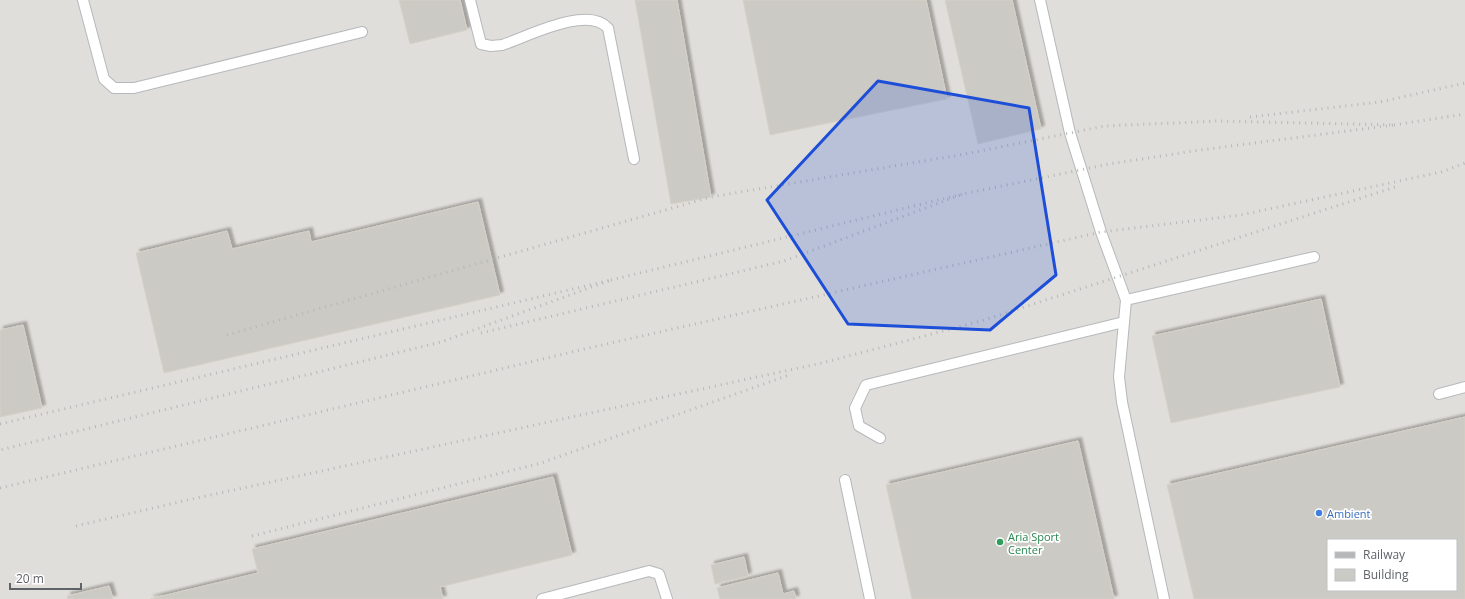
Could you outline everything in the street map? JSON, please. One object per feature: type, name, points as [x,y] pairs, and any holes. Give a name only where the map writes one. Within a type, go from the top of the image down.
[{"type":"lane","points":[[83,0],[104,79],[114,88],[134,88],[362,32]]},
{"type":"lane","points":[[470,0],[481,44],[491,46],[502,45],[568,22],[583,19],[603,23],[608,28],[634,159]]},
{"type":"lane","points":[[1040,0],[1070,133],[1101,232],[1126,300],[1119,377],[1122,402],[1164,599]]},
{"type":"lane","points":[[1126,300],[1314,257]]},
{"type":"lane","points":[[880,438],[859,426],[855,408],[866,385],[1124,322]]},
{"type":"lane","points":[[1439,394],[1465,387]]},
{"type":"lane","points":[[845,480],[870,599]]},
{"type":"lane","points":[[542,599],[649,571],[659,574],[667,599]]},
{"type":"highlighted area","points":[[878,81],[1029,108],[1056,275],[990,330],[848,324],[767,200]]},
{"type":"shaded area","points":[[0,0],[1465,0],[1465,599],[0,599]]},
{"type":"building","points":[[399,0],[460,0],[467,30],[410,44]]},
{"type":"building","points":[[635,0],[677,0],[711,197],[671,204]]},
{"type":"building","points":[[743,0],[926,0],[947,99],[770,135]]},
{"type":"building","points":[[945,0],[1012,0],[1041,129],[978,144]]},
{"type":"building","points":[[478,202],[500,295],[164,373],[136,253],[227,231],[232,249],[309,231],[311,242]]},
{"type":"building","points":[[1321,299],[1340,387],[1171,423],[1152,336]]},
{"type":"building","points":[[23,325],[42,408],[0,417],[0,330]]},
{"type":"building","name":"Ambient","points":[[1465,417],[1465,599],[1194,599],[1167,485]]},
{"type":"building","name":"Aria Sport Center","points":[[1078,441],[1114,599],[912,599],[886,485]]},
{"type":"building","points":[[553,477],[572,555],[440,587],[443,599],[150,599],[258,573],[252,549]]},
{"type":"building","points":[[744,557],[748,576],[715,584],[711,565]]},
{"type":"building","points":[[778,573],[783,594],[794,591],[796,599],[720,599],[717,588]]},
{"type":"building","points":[[109,586],[113,599],[68,599],[67,596]]},
{"type":"railway","points":[[1250,117],[1380,102],[1465,83]]},
{"type":"railway","points":[[1394,125],[1465,114]]},
{"type":"railway","points":[[227,335],[711,197],[965,154],[1105,126],[1218,121],[1394,125],[1200,150],[1109,164],[963,194]]},
{"type":"railway","points":[[0,488],[589,348],[1101,232],[1241,215],[1441,172],[1465,163]]},
{"type":"railway","points":[[76,526],[192,499],[822,363],[981,321],[1395,187]]},
{"type":"railway","points":[[481,333],[784,261],[963,194],[611,280]]},
{"type":"railway","points":[[0,424],[611,280],[441,342],[0,450]]},
{"type":"railway","points":[[252,536],[541,463],[789,375]]},
{"type":"place","name":"Ambient","points":[[1319,513]]},
{"type":"place","name":"Aria Sport Center","points":[[1000,542]]}]
